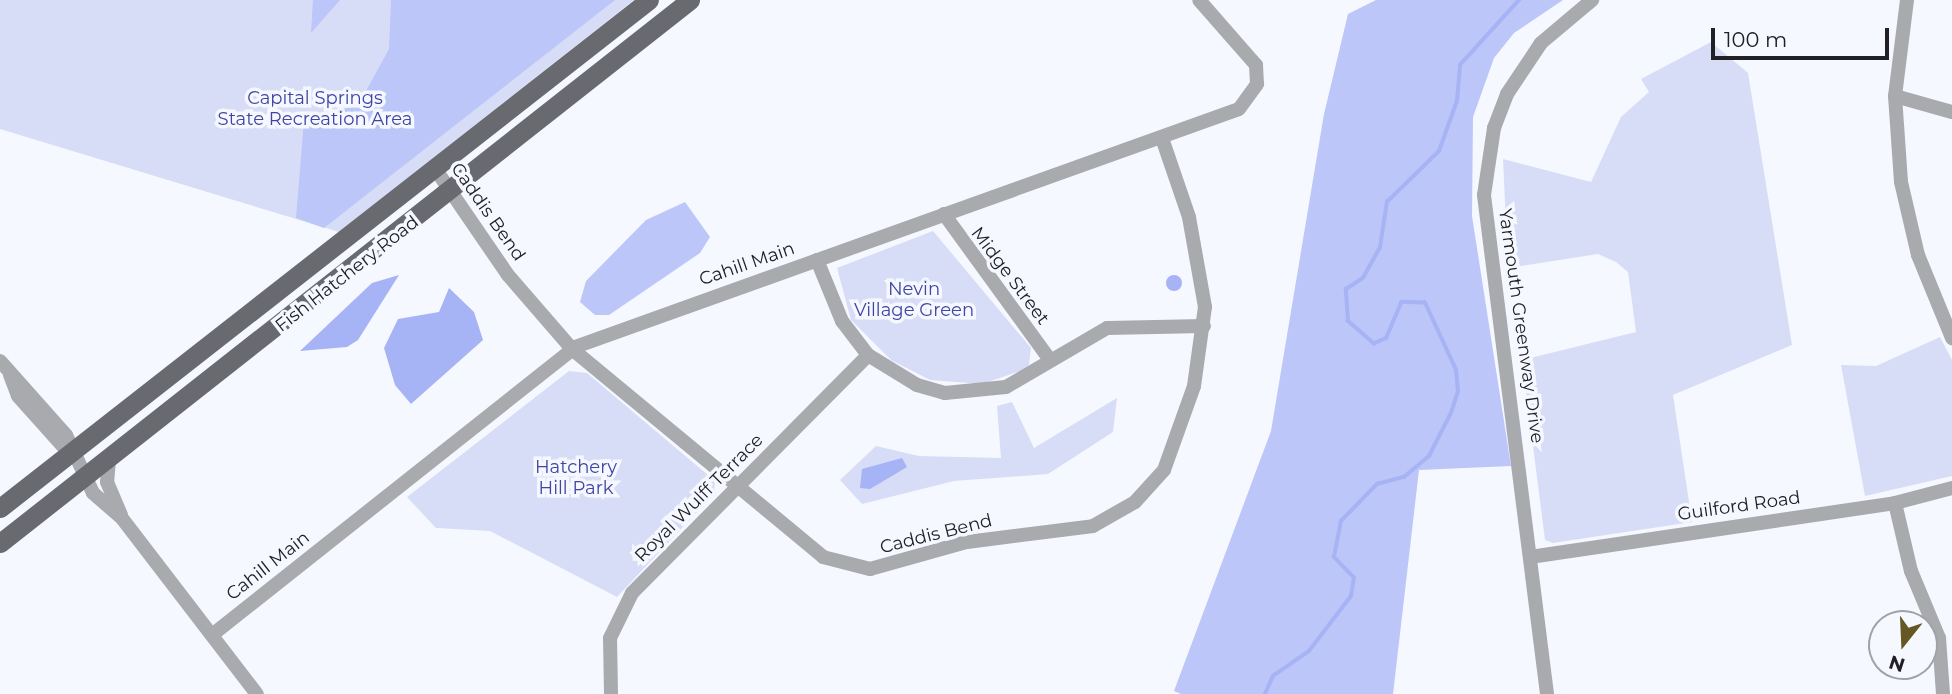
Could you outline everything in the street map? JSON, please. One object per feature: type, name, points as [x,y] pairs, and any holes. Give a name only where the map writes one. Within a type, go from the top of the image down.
[{"type":"main road","name":"Fish Hatchery Road","points":[[0,508],[649,0]]},
{"type":"main road","name":"Fish Hatchery Road","points":[[0,543],[450,193],[690,0]]},
{"type":"street","name":"Cahill Main","points":[[212,635],[572,349],[943,214],[1240,110],[1257,84],[1252,54],[1199,0]]},
{"type":"street","name":"Yarmouth Greenway Drive","points":[[1547,694],[1531,556],[1486,230],[1486,164],[1493,128],[1521,69],[1568,16],[1592,0]]},
{"type":"street","points":[[1907,0],[1895,96],[1908,219],[1952,338]]},
{"type":"street","points":[[1895,96],[1952,112]]},
{"type":"street","name":"Caddis Bend","points":[[434,167],[450,193],[572,349],[823,557],[859,569],[900,565],[967,542],[1093,526],[1135,502],[1169,460],[1194,386],[1204,326],[1189,217],[1162,138]]},
{"type":"street","name":"Midge Street","points":[[943,214],[1049,360]]},
{"type":"street","points":[[817,260],[842,321],[868,355],[917,385],[959,394],[1006,387],[1107,328],[1204,326]]},
{"type":"street","name":"Royal Wulff Terrace","points":[[611,694],[608,647],[622,607],[868,355]]},
{"type":"street","points":[[0,361],[66,435],[69,453],[84,478],[121,517],[257,694]]},
{"type":"street","points":[[109,460],[107,482],[121,517]]},
{"type":"street","name":"Guilford Road","points":[[1531,556],[1895,503],[1952,488]]},
{"type":"street","points":[[1895,503],[1911,571],[1939,638],[1943,694]]},
{"type":"green space","name":"Capital Springs State Recreation Area","points":[[0,0],[634,0],[339,232],[0,129]]},
{"type":"green space","points":[[1711,42],[1748,73],[1792,345],[1673,395],[1692,522],[1553,543],[1545,540],[1522,360],[1636,332],[1628,272],[1616,262],[1598,254],[1508,268],[1503,159],[1591,182],[1621,117],[1649,92],[1641,79]]},
{"type":"green space","name":"Nevin Village Green","points":[[933,231],[1031,348],[1029,365],[1020,371],[982,384],[930,380],[891,360],[851,320],[837,268]]},
{"type":"green space","points":[[1940,337],[1952,360],[1952,476],[1865,496],[1841,365],[1876,366]]},
{"type":"green space","name":"Hatchery Hill Park","points":[[569,371],[587,373],[715,481],[714,494],[617,597],[490,531],[436,528],[407,497]]},
{"type":"green space","points":[[1117,398],[1113,432],[1048,474],[954,481],[862,504],[840,480],[876,446],[919,456],[1001,458],[997,406],[1012,402],[1034,448]]},
{"type":"shaded area","points":[[313,0],[340,0],[311,33]]},
{"type":"shaded area","points":[[391,0],[615,0],[324,228],[296,218],[304,120],[319,121],[360,102],[389,49]]},
{"type":"shaded area","points":[[1376,0],[1563,0],[1514,33],[1494,58],[1473,117],[1472,216],[1511,466],[1419,470],[1393,694],[1181,694],[1174,691],[1271,431],[1324,114],[1348,14]]},
{"type":"shaded area","points":[[685,202],[710,237],[700,253],[609,315],[595,315],[580,302],[586,281],[646,220]]},
{"type":"shaded area","points":[[399,275],[358,340],[347,347],[300,351],[372,283]]},
{"type":"shaded area","points":[[1171,275],[1177,275],[1182,283],[1180,289],[1171,291],[1166,286],[1166,280]]},
{"type":"shaded area","points":[[449,288],[474,312],[483,340],[411,404],[395,385],[384,348],[398,319],[439,312]]},
{"type":"shaded area","points":[[902,458],[907,467],[870,489],[860,488],[862,469]]},
{"type":"waterway","points":[[1265,694],[1273,676],[1309,651],[1351,596],[1354,578],[1334,557],[1341,521],[1377,484],[1404,477],[1429,456],[1451,413],[1458,392],[1456,370],[1425,303],[1402,302],[1387,338],[1374,344],[1348,321],[1346,289],[1363,278],[1380,247],[1387,202],[1439,151],[1457,101],[1460,65],[1519,0]]}]
